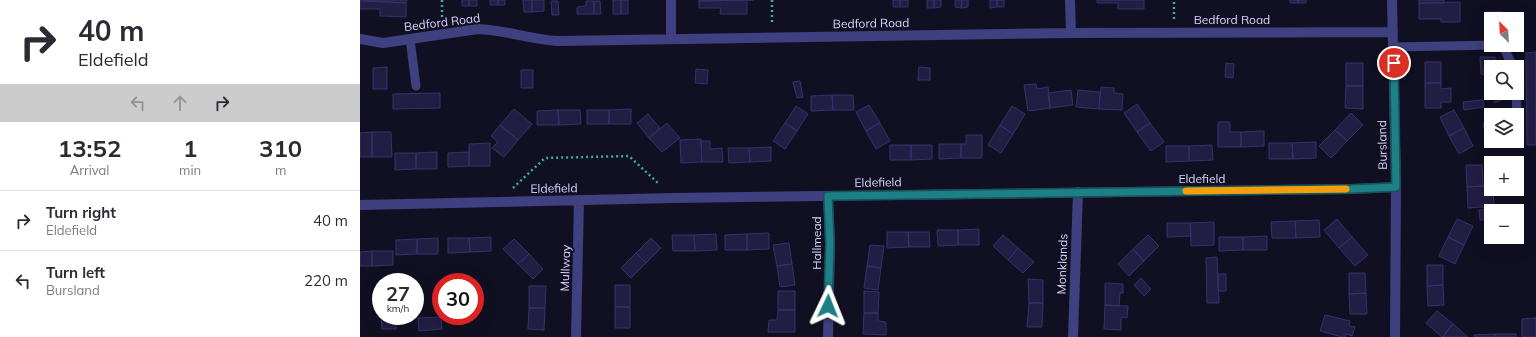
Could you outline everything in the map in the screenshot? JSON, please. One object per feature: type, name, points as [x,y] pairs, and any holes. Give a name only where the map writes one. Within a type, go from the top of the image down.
[{"type":"street","points":[[670,0],[671,39]]},
{"type":"street","points":[[1070,0],[1071,33]]},
{"type":"street","name":"Bursland","points":[[1392,0],[1396,187],[1395,337]]},
{"type":"street","name":"Bedford Road","points":[[360,39],[369,42],[383,43],[478,29],[491,30],[533,39],[557,41],[1071,33],[1393,32]]},
{"type":"street","name":"Eldefield","points":[[360,204],[674,198],[1351,189],[1396,187]]},
{"type":"street","name":"Monklands","points":[[1073,337],[1078,192]]},
{"type":"street","name":"Hallmead","points":[[828,196],[830,244],[828,337]]},
{"type":"street","name":"Mullway","points":[[576,337],[579,200]]},
{"type":"lane","points":[[410,39],[416,86]]},
{"type":"lane","points":[[1394,47],[1484,45]]},
{"type":"path","points":[[442,0],[442,34]]},
{"type":"path","points":[[772,0],[772,38]]},
{"type":"path","points":[[1174,0],[1174,33]]},
{"type":"path","points":[[498,202],[545,158],[628,156],[674,198]]},
{"type":"building","points":[[360,0],[407,0],[406,3]]},
{"type":"building","points":[[462,0],[469,0],[469,6],[462,6]]},
{"type":"building","points":[[469,0],[477,0],[477,6],[469,6]]},
{"type":"building","points":[[490,0],[498,0],[498,5],[490,5]]},
{"type":"building","points":[[498,0],[505,0],[505,5],[498,5]]},
{"type":"building","points":[[523,0],[532,0],[532,12],[524,12]]},
{"type":"building","points":[[532,0],[544,0],[544,11],[532,12]]},
{"type":"building","points":[[613,0],[621,0],[621,14],[613,14]]},
{"type":"building","points":[[621,0],[628,0],[628,14],[621,14]]},
{"type":"building","points":[[699,0],[754,0],[699,1]]},
{"type":"building","points":[[747,0],[747,14],[720,14],[721,8],[699,8],[699,1]]},
{"type":"building","points":[[893,0],[900,0],[900,7],[893,7]]},
{"type":"building","points":[[900,0],[908,0],[908,7],[900,7]]},
{"type":"building","points":[[927,0],[934,0],[934,8],[927,8]]},
{"type":"building","points":[[934,0],[941,0],[941,7],[934,8]]},
{"type":"building","points":[[955,0],[962,0],[961,8],[955,7]]},
{"type":"building","points":[[962,0],[968,0],[968,7],[961,8]]},
{"type":"building","points":[[990,0],[997,0],[997,7],[990,8]]},
{"type":"building","points":[[997,0],[1004,0],[1004,7],[997,7]]},
{"type":"building","points":[[1097,0],[1144,0],[1144,9],[1118,9],[1118,3],[1097,3]]},
{"type":"building","points":[[1290,0],[1298,0],[1298,3],[1290,3]]},
{"type":"building","points":[[1298,0],[1306,0],[1306,3],[1298,3]]},
{"type":"building","points":[[1419,0],[1444,0],[1444,3],[1419,3]]},
{"type":"building","points":[[360,1],[406,3],[406,17],[380,16],[380,9],[360,9]]},
{"type":"building","points":[[551,1],[558,1],[559,15],[552,15]]},
{"type":"building","points":[[586,1],[594,1],[594,14],[577,14],[577,7],[586,6]]},
{"type":"building","points":[[594,1],[600,1],[601,14],[594,14]]},
{"type":"building","points":[[1460,2],[1460,22],[1441,22],[1441,19],[1419,19],[1419,3]]},
{"type":"building","points":[[1536,52],[1536,145],[1527,145],[1526,53]]},
{"type":"building","points":[[1480,57],[1495,57],[1495,60],[1484,60],[1484,74],[1481,74]]},
{"type":"building","points":[[1425,62],[1441,62],[1441,83],[1425,83]]},
{"type":"building","points":[[1226,63],[1234,64],[1233,78],[1225,77]]},
{"type":"building","points":[[1346,63],[1363,63],[1363,86],[1346,86]]},
{"type":"building","points":[[387,67],[387,89],[373,89],[373,68]]},
{"type":"building","points":[[919,67],[930,68],[930,80],[918,80]]},
{"type":"building","points":[[696,69],[708,70],[707,84],[695,83]]},
{"type":"building","points":[[521,70],[533,70],[533,88],[521,88]]},
{"type":"building","points":[[800,81],[803,97],[797,98],[793,82]]},
{"type":"building","points":[[1425,83],[1441,83],[1441,89],[1451,88],[1451,102],[1441,102],[1441,108],[1425,108]]},
{"type":"building","points":[[1036,84],[1037,89],[1048,87],[1050,108],[1028,111],[1024,85]]},
{"type":"building","points":[[1346,86],[1363,86],[1363,109],[1345,108]]},
{"type":"building","points":[[1101,87],[1114,88],[1114,93],[1123,94],[1122,110],[1099,109]]},
{"type":"building","points":[[1071,90],[1073,105],[1050,108],[1048,93]]},
{"type":"building","points":[[1078,90],[1100,92],[1099,109],[1076,107]]},
{"type":"building","points":[[440,93],[440,108],[393,109],[393,94]]},
{"type":"building","points":[[832,95],[853,95],[854,110],[833,110]]},
{"type":"building","points":[[832,95],[833,110],[811,111],[811,96]]},
{"type":"building","points":[[1483,100],[1484,107],[1464,110],[1463,102]]},
{"type":"building","points":[[1494,100],[1501,100],[1495,103]]},
{"type":"building","points":[[1137,104],[1150,123],[1137,132],[1124,113]]},
{"type":"building","points":[[869,105],[880,123],[866,131],[856,112]]},
{"type":"building","points":[[796,106],[808,114],[797,131],[785,123]]},
{"type":"building","points":[[1012,106],[1025,114],[1013,134],[1000,125]]},
{"type":"building","points":[[514,109],[532,124],[518,140],[500,125]]},
{"type":"building","points":[[631,109],[631,124],[609,124],[609,110]]},
{"type":"building","points":[[558,110],[559,125],[537,125],[537,111]]},
{"type":"building","points":[[558,110],[580,110],[581,124],[559,125]]},
{"type":"building","points":[[587,110],[609,110],[609,124],[587,124]]},
{"type":"building","points":[[1454,110],[1464,128],[1449,136],[1440,117]]},
{"type":"building","points":[[1351,113],[1363,125],[1347,141],[1335,130]]},
{"type":"building","points":[[648,114],[660,128],[649,138],[637,123]]},
{"type":"building","points":[[1218,122],[1230,122],[1230,132],[1241,132],[1241,147],[1218,147]]},
{"type":"building","points":[[667,123],[680,138],[662,152],[649,138]]},
{"type":"building","points":[[785,123],[797,131],[785,149],[773,141]]},
{"type":"building","points":[[880,123],[890,141],[876,149],[866,131]]},
{"type":"building","points":[[1150,123],[1164,142],[1151,151],[1137,132]]},
{"type":"building","points":[[500,125],[518,140],[504,157],[492,148],[498,142],[491,136]]},
{"type":"building","points":[[1000,125],[1013,134],[1001,153],[988,145]]},
{"type":"building","points":[[1464,128],[1473,146],[1459,154],[1449,136]]},
{"type":"building","points":[[1335,130],[1347,141],[1331,158],[1319,146]]},
{"type":"building","points":[[1264,131],[1264,146],[1241,147],[1241,132]]},
{"type":"building","points":[[372,132],[372,157],[360,157],[360,133]]},
{"type":"building","points":[[372,132],[391,132],[392,157],[372,157]]},
{"type":"building","points":[[966,135],[982,135],[982,158],[961,158],[961,144],[966,144]]},
{"type":"building","points":[[701,139],[702,162],[681,163],[680,140]]},
{"type":"building","points":[[701,141],[710,141],[710,149],[722,148],[723,162],[702,162]]},
{"type":"building","points":[[1316,142],[1316,158],[1293,159],[1292,143]]},
{"type":"building","points":[[490,143],[490,166],[469,166],[469,144]]},
{"type":"building","points":[[1269,143],[1292,143],[1293,159],[1269,159]]},
{"type":"building","points":[[939,144],[961,144],[961,158],[939,159]]},
{"type":"building","points":[[890,145],[911,145],[911,160],[890,160]]},
{"type":"building","points":[[911,145],[932,145],[932,159],[911,160]]},
{"type":"building","points":[[1212,145],[1213,160],[1189,161],[1189,146]]},
{"type":"building","points":[[1166,146],[1189,146],[1189,161],[1166,162]]},
{"type":"building","points":[[771,147],[771,161],[750,162],[749,148]]},
{"type":"building","points":[[728,148],[749,148],[750,162],[729,163]]},
{"type":"building","points":[[437,152],[437,169],[416,169],[416,153]]},
{"type":"building","points":[[469,152],[469,166],[448,167],[448,153]]},
{"type":"building","points":[[395,153],[416,153],[416,169],[395,170]]},
{"type":"building","points":[[1466,165],[1482,165],[1483,186],[1467,187]]},
{"type":"building","points":[[1484,186],[1484,196],[1493,196],[1494,204],[1484,204],[1484,207],[1468,208],[1467,187]]},
{"type":"building","points":[[1479,210],[1484,210],[1484,220],[1480,220]]},
{"type":"building","points":[[1337,219],[1352,237],[1339,248],[1324,230]]},
{"type":"building","points":[[1457,219],[1473,226],[1464,245],[1448,237]]},
{"type":"building","points":[[1319,220],[1320,237],[1296,238],[1295,221]]},
{"type":"building","points":[[1295,221],[1296,238],[1272,238],[1271,222]]},
{"type":"building","points":[[1214,222],[1214,245],[1191,246],[1190,223]]},
{"type":"building","points":[[1167,223],[1190,223],[1191,236],[1167,237]]},
{"type":"building","points":[[979,229],[979,245],[958,245],[958,230]]},
{"type":"building","points":[[937,230],[958,230],[958,245],[938,246]]},
{"type":"building","points":[[887,232],[908,232],[909,247],[887,248]]},
{"type":"building","points":[[908,232],[929,232],[930,247],[909,247]]},
{"type":"building","points":[[769,233],[769,249],[747,250],[747,234]]},
{"type":"building","points":[[716,234],[717,250],[695,251],[694,235]]},
{"type":"building","points":[[747,234],[747,250],[725,250],[725,235]]},
{"type":"building","points":[[672,235],[694,235],[695,251],[673,251]]},
{"type":"building","points":[[1003,235],[1018,248],[1008,260],[993,246]]},
{"type":"building","points":[[1148,235],[1159,246],[1144,261],[1133,249]]},
{"type":"building","points":[[1267,236],[1267,250],[1243,250],[1243,237]]},
{"type":"building","points":[[491,237],[491,251],[470,252],[469,238]]},
{"type":"building","points":[[1219,237],[1243,237],[1243,250],[1219,251]]},
{"type":"building","points":[[1352,237],[1368,255],[1355,266],[1339,248]]},
{"type":"building","points":[[1448,237],[1464,245],[1455,264],[1439,256]]},
{"type":"building","points":[[438,238],[438,254],[417,254],[417,239]]},
{"type":"building","points":[[448,238],[469,238],[470,252],[448,253]]},
{"type":"building","points":[[651,238],[661,248],[646,263],[636,253]]},
{"type":"building","points":[[417,239],[417,254],[396,255],[396,240]]},
{"type":"building","points":[[514,239],[529,254],[518,264],[503,249]]},
{"type":"building","points":[[789,243],[792,264],[777,266],[773,245]]},
{"type":"building","points":[[870,245],[884,246],[881,268],[867,266]]},
{"type":"building","points":[[1018,248],[1034,262],[1023,273],[1008,260]]},
{"type":"building","points":[[1133,249],[1144,261],[1129,276],[1118,264]]},
{"type":"building","points":[[372,251],[393,251],[393,265],[372,266]]},
{"type":"building","points":[[372,251],[372,266],[360,266],[360,252]]},
{"type":"building","points":[[636,253],[646,263],[631,278],[621,268]]},
{"type":"building","points":[[529,254],[543,269],[533,279],[518,264]]},
{"type":"building","points":[[1217,257],[1219,303],[1207,303],[1206,258]]},
{"type":"building","points":[[792,264],[795,285],[780,287],[777,266]]},
{"type":"building","points":[[1427,265],[1443,265],[1443,285],[1427,286]]},
{"type":"building","points":[[867,266],[881,268],[878,290],[864,288]]},
{"type":"building","points":[[1349,273],[1365,273],[1366,293],[1349,294]]},
{"type":"building","points":[[1218,274],[1226,274],[1226,291],[1218,291]]},
{"type":"building","points":[[1141,278],[1151,289],[1144,296],[1134,285]]},
{"type":"building","points":[[1028,279],[1043,280],[1043,303],[1029,303]]},
{"type":"building","points":[[1105,283],[1123,284],[1123,293],[1120,293],[1119,306],[1105,305]]},
{"type":"building","points":[[615,285],[630,285],[630,307],[615,307]]},
{"type":"building","points":[[1443,285],[1444,305],[1428,306],[1427,286]]},
{"type":"building","points":[[529,286],[546,286],[545,308],[529,308]]},
{"type":"building","points":[[778,291],[795,291],[795,310],[778,310]]},
{"type":"building","points":[[864,291],[879,292],[878,313],[864,313]]},
{"type":"building","points":[[1366,293],[1367,314],[1350,314],[1349,294]]},
{"type":"building","points":[[1029,303],[1043,303],[1042,327],[1027,327]]},
{"type":"building","points":[[1105,305],[1128,306],[1127,318],[1121,317],[1121,330],[1104,329]]},
{"type":"building","points":[[615,307],[630,307],[630,328],[615,328]]},
{"type":"building","points":[[529,308],[545,308],[544,330],[528,329]]},
{"type":"building","points":[[778,310],[795,310],[795,332],[768,332],[769,320],[777,320]]},
{"type":"building","points":[[1437,311],[1453,324],[1442,337],[1426,323]]},
{"type":"building","points":[[864,313],[878,313],[878,321],[886,322],[886,335],[863,334]]},
{"type":"building","points":[[1325,315],[1350,321],[1349,326],[1355,327],[1352,336],[1346,334],[1345,337],[1342,337],[1320,331]]},
{"type":"building","points":[[432,317],[432,325],[442,325],[442,329],[419,331],[419,325],[424,325],[424,318]]},
{"type":"building","points":[[1536,318],[1536,337],[1522,337],[1522,319]]},
{"type":"building","points":[[1453,324],[1468,337],[1443,337]]},
{"type":"building","points":[[382,325],[396,325],[396,329],[382,329]]},
{"type":"building","points":[[1495,334],[1495,337],[1474,337],[1474,335]]},
{"type":"building","points":[[1495,334],[1516,334],[1516,337],[1495,337]]},
{"type":"slow traffic","points":[[1186,191],[1346,189]]},
{"type":"route","points":[[828,306],[830,244],[828,196],[1351,189],[1396,187],[1394,63]]}]
